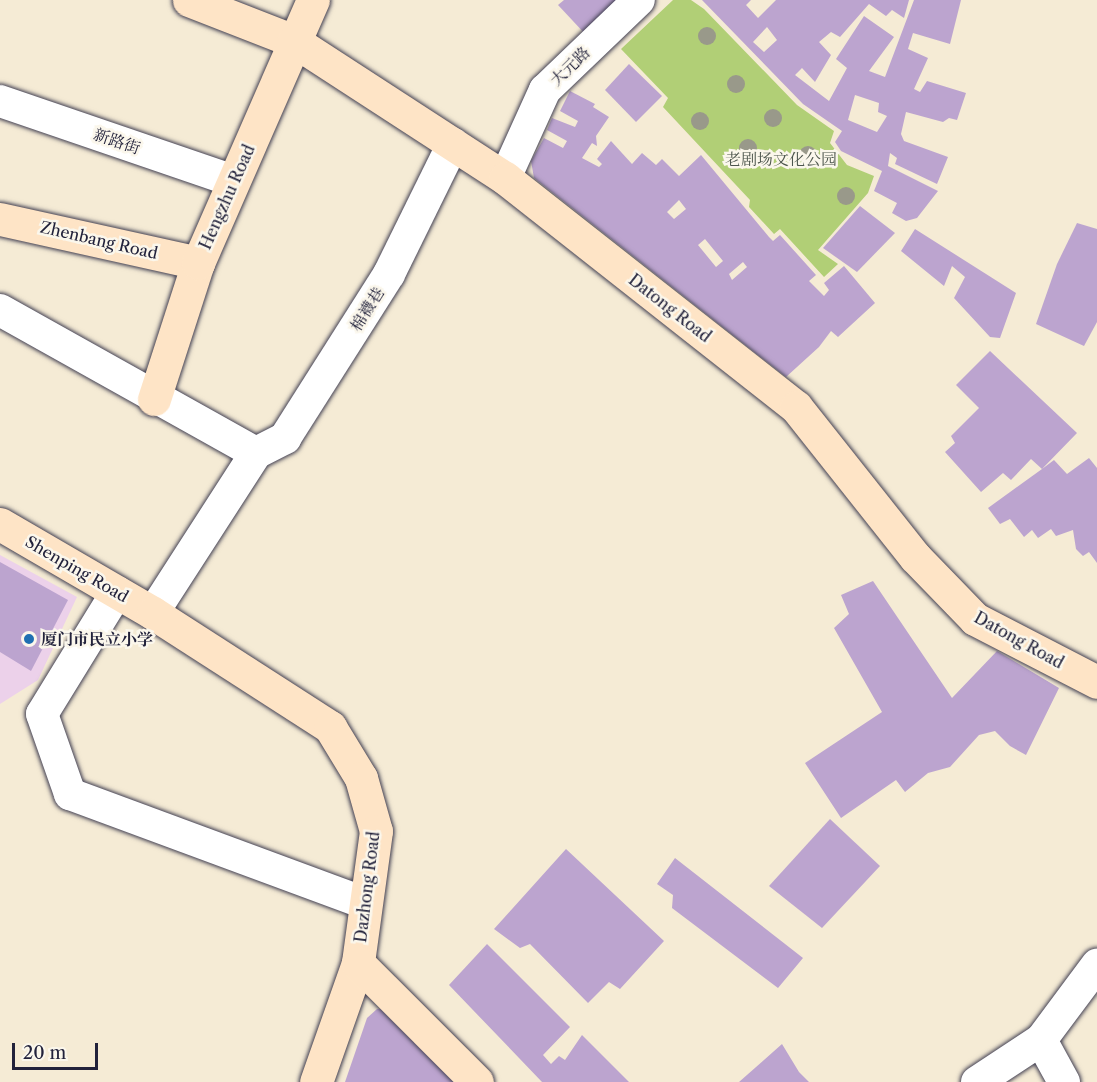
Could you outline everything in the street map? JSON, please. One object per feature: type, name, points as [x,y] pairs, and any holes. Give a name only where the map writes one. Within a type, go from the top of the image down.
[{"type":"street","name":"Datong Road","points":[[189,0],[294,41],[505,178],[796,407],[915,557],[975,619],[1097,682]]},
{"type":"street","name":"Hengzhu Road","points":[[154,399],[198,263],[313,0]]},
{"type":"street","name":"大元路","points":[[505,178],[545,90],[639,0]]},
{"type":"street","name":"新路街","points":[[0,101],[234,181]]},
{"type":"street","name":"棉襪巷","points":[[256,453],[285,438],[389,274],[453,144]]},
{"type":"street","name":"Zhenbang Road","points":[[0,219],[198,263]]},
{"type":"street","points":[[0,310],[154,399],[256,453],[153,613]]},
{"type":"street","name":"Shenping Road","points":[[0,524],[153,613]]},
{"type":"street","points":[[117,592],[42,714],[70,794],[364,903]]},
{"type":"street","name":"Dazhong Road","points":[[153,613],[330,727],[362,778],[376,831],[364,903],[358,963],[316,1082]]},
{"type":"street","points":[[358,963],[477,1082]]},
{"type":"street","points":[[976,1082],[1041,1040],[1097,965]]},
{"type":"street","points":[[1041,1040],[1064,1082]]},
{"type":"shaded area","name":"厦门市民立小学","points":[[0,555],[77,597],[38,680],[0,704]]},
{"type":"green space","name":"老剧场文化公园","points":[[673,0],[691,0],[704,9],[797,105],[834,131],[830,143],[847,165],[874,176],[868,193],[818,250],[838,264],[824,277],[780,229],[774,234],[749,207],[750,200],[663,107],[668,98],[621,49]]},
{"type":"building","points":[[564,0],[625,0],[587,36],[558,5]]},
{"type":"building","points":[[702,0],[751,0],[746,5],[758,18],[776,0],[909,0],[904,18],[892,10],[886,16],[869,4],[840,37],[831,32],[819,42],[831,55],[815,82],[802,68],[795,75],[829,101],[847,68],[836,59],[864,16],[894,37],[869,71],[885,77],[914,0],[961,0],[950,44],[913,33],[908,49],[928,58],[914,89],[920,92],[927,81],[966,93],[957,120],[949,118],[943,122],[906,112],[901,134],[904,141],[948,157],[937,184],[895,164],[897,158],[890,153],[888,166],[938,191],[917,218],[906,221],[892,213],[897,203],[874,191],[882,171],[841,151],[835,142],[842,131],[803,104]],"holes":[[[767,27],[777,40],[764,52],[753,42]],[[855,95],[879,103],[878,112],[887,116],[877,132],[848,120]]]},
{"type":"building","points":[[629,64],[662,96],[636,122],[605,90]]},
{"type":"building","points":[[570,91],[595,104],[593,107],[609,117],[596,136],[597,146],[592,143],[582,158],[599,167],[602,164],[597,159],[611,141],[632,164],[642,153],[656,165],[662,159],[679,176],[701,155],[769,237],[773,241],[780,235],[816,275],[809,281],[824,296],[829,290],[824,283],[844,266],[875,303],[838,337],[831,331],[819,347],[786,377],[534,178],[531,161],[544,138],[563,148],[567,141],[547,130],[552,118],[575,127],[578,121],[560,111]],"holes":[[[679,200],[686,209],[674,219],[667,212]],[[705,239],[723,261],[716,267],[698,245]],[[743,262],[747,267],[732,280],[729,274]]]},
{"type":"building","points":[[860,206],[895,233],[857,272],[823,248]]},
{"type":"building","points":[[1077,223],[1097,229],[1097,322],[1084,346],[1036,324],[1057,264]]},
{"type":"building","points":[[915,229],[1016,293],[1000,338],[990,337],[954,298],[965,277],[952,266],[944,286],[901,251]]},
{"type":"building","points":[[990,351],[1077,433],[1042,469],[1031,459],[1011,480],[1003,473],[981,492],[945,452],[955,443],[951,436],[979,408],[956,385]]},
{"type":"building","points":[[1089,458],[1097,468],[1097,563],[1089,552],[1083,556],[1076,549],[1073,530],[1056,536],[1051,529],[1038,538],[1032,530],[1024,537],[1010,519],[1000,524],[988,508],[1054,460],[1067,474]]},
{"type":"building","name":"厦门市民立小学","points":[[0,562],[68,600],[31,671],[0,652]]},
{"type":"building","points":[[873,581],[952,698],[997,651],[1059,688],[1026,755],[1010,746],[995,731],[979,735],[950,767],[928,773],[905,792],[896,780],[841,818],[805,763],[882,712],[834,628],[849,614],[841,595]]},
{"type":"building","points":[[830,819],[880,866],[822,928],[769,886]]},
{"type":"building","points":[[566,849],[664,941],[620,989],[609,982],[588,1003],[530,944],[520,948],[494,929]]},
{"type":"building","points":[[675,858],[803,958],[778,988],[672,908],[673,895],[657,884]]},
{"type":"building","points":[[487,944],[570,1027],[543,1055],[551,1064],[559,1056],[565,1060],[582,1035],[629,1082],[542,1082],[449,985]]},
{"type":"building","points":[[389,1008],[467,1082],[345,1082],[367,1018],[377,1009]]},
{"type":"building","points":[[782,1044],[799,1072],[809,1082],[739,1082]]},
{"type":"place","name":"厦门市民立小学","points":[[29,639]]}]
